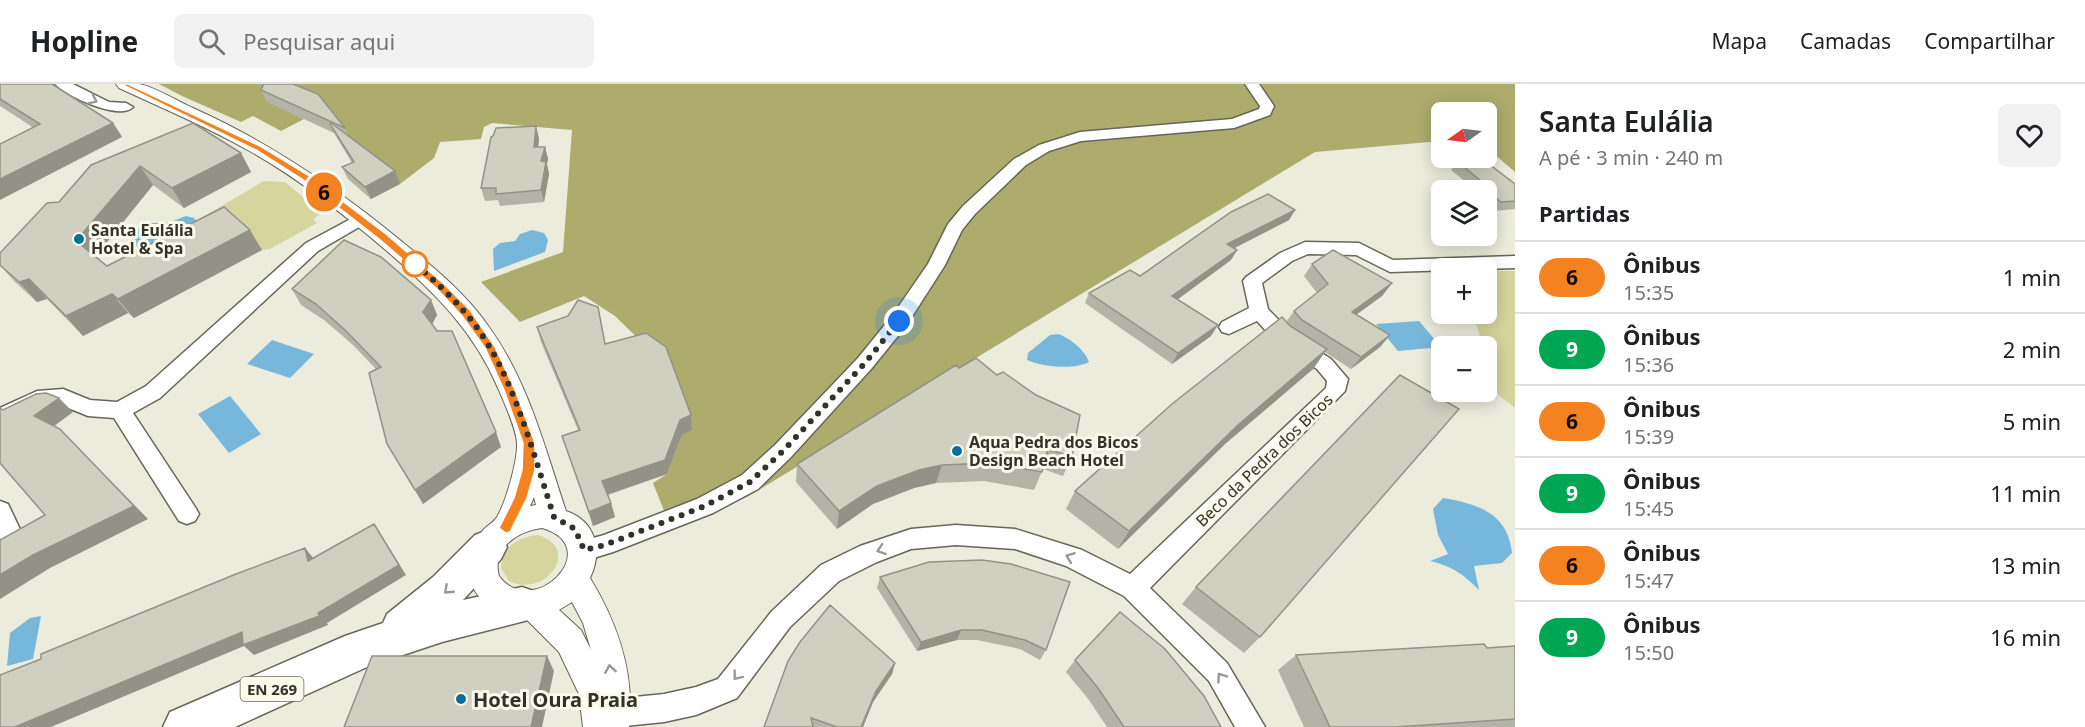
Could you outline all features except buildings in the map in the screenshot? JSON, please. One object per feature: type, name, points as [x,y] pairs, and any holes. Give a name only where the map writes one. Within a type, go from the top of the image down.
[{"type":"main road","name":"EN 269","points":[[185,727],[360,650],[398,629],[434,603],[463,576],[497,537]]},
{"type":"main road","name":"EN 269","points":[[360,650],[442,623],[528,605]]},
{"type":"street","points":[[62,84],[106,106],[126,107]]},
{"type":"street","points":[[125,84],[259,148],[305,177],[441,286],[466,313],[490,347],[510,390],[554,517]]},
{"type":"street","points":[[584,550],[605,545],[705,506],[750,482],[783,451],[865,363],[899,321],[936,265],[954,228],[969,210],[1020,162],[1044,148],[1080,137],[1234,123],[1257,117],[1265,112],[1267,106],[1252,84]]},
{"type":"street","points":[[0,418],[37,399],[63,397],[88,408],[120,410],[153,392],[312,247],[360,219]]},
{"type":"street","name":"Beco da Pedra dos Bicos","points":[[1133,588],[1335,391],[1338,379],[1324,364],[1285,339],[1259,311],[1252,281],[1286,256],[1305,248],[1359,249],[1390,266],[1515,262]]},
{"type":"street","points":[[1229,327],[1259,311]]},
{"type":"street","points":[[120,410],[187,514]]},
{"type":"street","points":[[497,537],[530,517],[554,517],[575,529],[584,550],[584,560],[575,580],[557,596],[528,605],[508,602],[495,596],[487,585],[483,567],[497,537],[520,498],[528,470],[529,443]]},
{"type":"street","points":[[0,512],[13,540]]},
{"type":"street","points":[[609,722],[696,701],[727,688],[781,619],[830,573],[869,554],[911,539],[956,535],[1014,539],[1073,558],[1133,588],[1218,672],[1251,727]]},
{"type":"street","points":[[575,580],[598,620],[611,667],[609,722]]},
{"type":"street","points":[[528,605],[570,642],[609,722]]},
{"type":"shaded area","points":[[159,84],[1515,84],[1515,172],[1497,157],[1497,102],[1431,102],[1431,142],[1315,152],[747,497],[671,528],[653,483],[667,474],[682,435],[648,348],[615,316],[584,296],[520,322],[481,282],[563,252],[572,130],[492,123],[484,127],[481,139],[440,142],[434,158],[400,184],[382,170],[335,122],[285,110],[304,119],[281,131],[253,116],[241,122]]},
{"type":"shaded area","points":[[264,181],[285,182],[322,213],[313,219],[317,223],[270,249],[262,250],[236,227],[204,216]]},
{"type":"shaded area","points":[[1497,271],[1515,271],[1515,408],[1497,394],[1497,336],[1480,336],[1476,324],[1497,324]]},
{"type":"shaded area","points":[[538,535],[551,541],[557,550],[558,560],[554,570],[546,578],[535,583],[523,585],[509,581],[501,568],[508,548],[524,538]]},
{"type":"water","points":[[186,216],[194,218],[198,223],[190,227],[184,224],[168,227],[173,234],[148,250],[132,245],[132,236],[144,224],[172,221]]},
{"type":"water","points":[[532,230],[544,233],[548,240],[545,252],[494,271],[493,249],[500,243],[515,241],[520,234]]},
{"type":"water","points":[[1419,321],[1432,336],[1431,348],[1398,351],[1376,324]]},
{"type":"water","points":[[1058,334],[1076,345],[1089,362],[1058,367],[1027,360],[1028,353],[1050,335]]},
{"type":"water","points":[[272,340],[314,354],[290,378],[247,364]]},
{"type":"water","points":[[230,396],[261,434],[229,453],[198,414]]},
{"type":"water","points":[[1443,498],[1479,507],[1489,513],[1498,520],[1509,539],[1512,553],[1502,563],[1474,566],[1479,590],[1457,571],[1430,561],[1448,554],[1438,535],[1433,509]]},
{"type":"water","points":[[41,616],[33,659],[7,666],[10,633],[30,618]]},
{"type":"bus line","name":"6","points":[[125,84],[259,148],[305,177],[383,237],[441,286],[466,313],[490,347],[510,390],[529,443],[528,470],[520,498],[506,528]]},
{"type":"place","name":"Santa Eulália Hotel & Spa","points":[[79,239]]},
{"type":"place","name":"Aqua Pedra dos Bicos Design Beach Hotel","points":[[957,451]]},
{"type":"place","name":"Hotel Oura Praia","points":[[461,699]]},
{"type":"route","points":[[415,264],[412,261],[441,286],[466,313],[490,347],[510,390],[554,517],[575,529],[584,550],[605,545],[705,506],[750,482],[783,451],[865,363],[899,321]]}]
